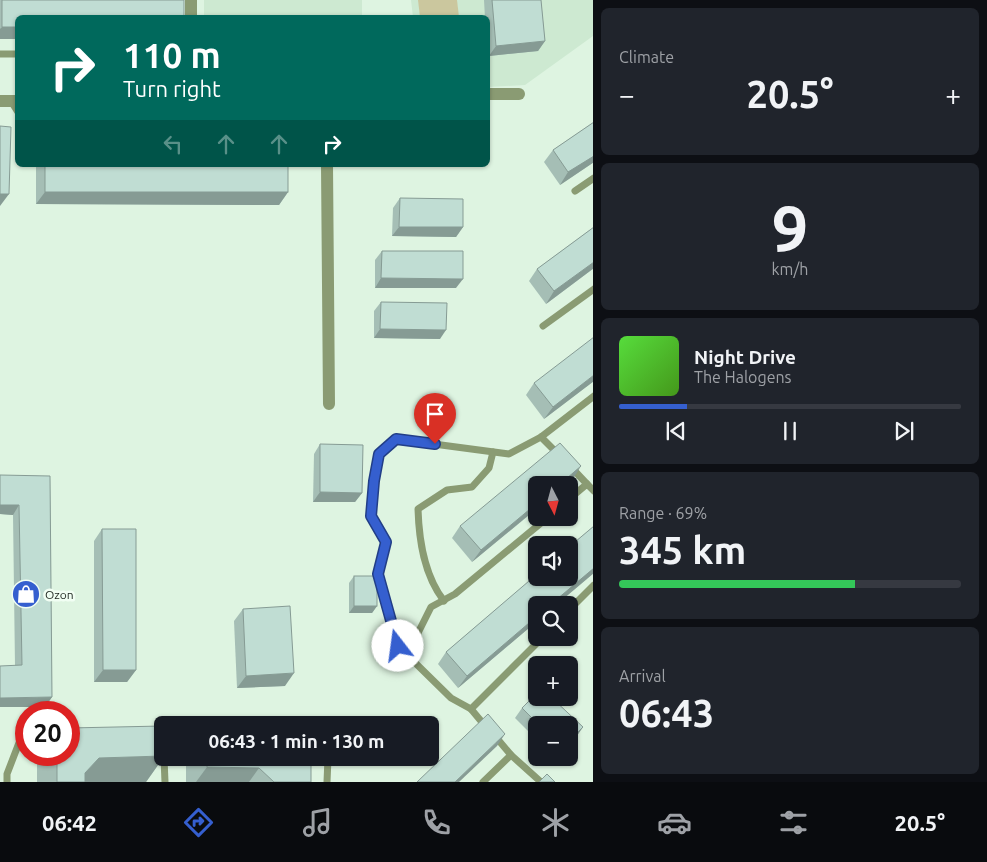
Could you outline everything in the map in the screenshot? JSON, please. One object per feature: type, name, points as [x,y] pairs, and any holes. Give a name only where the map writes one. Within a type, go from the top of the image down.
[{"type":"street","points":[[191,0],[191,15]]},
{"type":"street","points":[[490,94],[519,94]]},
{"type":"street","points":[[327,167],[329,404]]},
{"type":"lane","points":[[2,54],[15,54]]},
{"type":"lane","points":[[575,191],[593,178]]},
{"type":"lane","points":[[543,326],[593,289]]},
{"type":"lane","points":[[540,782],[511,755],[470,709],[451,698],[398,646],[378,574],[386,542],[371,516],[379,454],[396,439],[509,454],[540,437],[593,396]]},
{"type":"lane","points":[[540,437],[593,491]]},
{"type":"lane","points":[[444,601],[434,588],[418,539],[418,509],[447,490],[472,486],[490,468],[493,452]]},
{"type":"lane","points":[[578,492],[587,484]]},
{"type":"lane","points":[[407,655],[431,607],[444,601],[537,526]]},
{"type":"lane","points":[[578,601],[593,585]]},
{"type":"lane","points":[[470,709],[534,646]]},
{"type":"lane","points":[[7,782],[7,774],[15,753]]},
{"type":"lane","points":[[483,782],[511,755]]},
{"type":"lane","points":[[164,766],[165,782]]},
{"type":"lane","points":[[327,782],[328,766]]},
{"type":"shaded area","points":[[204,0],[362,0],[362,15],[204,15]]},
{"type":"shaded area","points":[[411,0],[593,0],[593,36],[525,85],[490,87],[490,15],[413,15]]},
{"type":"shaded area","points":[[418,0],[457,0],[459,15],[420,15]]},
{"type":"building","points":[[2,0],[184,0],[184,15],[15,15],[15,27],[2,27]]},
{"type":"building","points":[[492,0],[541,0],[545,41],[496,46]]},
{"type":"building","points":[[593,123],[593,157],[568,172],[553,150]]},
{"type":"building","points":[[0,126],[11,127],[9,194],[0,194]]},
{"type":"building","points":[[45,167],[288,167],[288,192],[45,192]]},
{"type":"building","points":[[400,198],[463,199],[463,227],[399,227]]},
{"type":"building","points":[[593,228],[593,263],[554,291],[537,269]]},
{"type":"building","points":[[382,251],[463,251],[463,279],[381,278]]},
{"type":"building","points":[[381,302],[447,303],[446,330],[380,329]]},
{"type":"building","points":[[593,338],[593,376],[553,407],[534,383]]},
{"type":"building","points":[[560,443],[581,466],[569,476],[528,476],[528,511],[481,550],[460,526]]},
{"type":"building","points":[[320,444],[363,445],[362,493],[320,492]]},
{"type":"building","points":[[0,475],[50,476],[52,697],[0,698],[0,666],[22,665],[19,505],[0,505]]},
{"type":"building","points":[[593,527],[593,569],[578,581],[578,539]]},
{"type":"building","points":[[102,529],[136,529],[136,670],[103,670]]},
{"type":"building","points":[[354,576],[377,576],[377,606],[354,606]]},
{"type":"building","points":[[528,582],[528,586],[573,586],[561,596],[528,596],[528,624],[467,676],[446,652]]},
{"type":"building","points":[[290,606],[294,673],[246,676],[243,609]]},
{"type":"building","points":[[528,702],[528,706],[561,706],[571,716],[530,716],[522,708]]},
{"type":"building","points":[[488,714],[505,734],[455,782],[417,782],[434,766],[439,766],[439,761]]},
{"type":"building","points":[[578,722],[583,727],[578,732]]},
{"type":"building","points":[[154,726],[154,756],[99,758],[85,773],[85,782],[57,782],[57,766],[80,766],[80,728]]},
{"type":"building","points":[[311,766],[311,782],[274,782],[259,768],[207,767]]},
{"type":"building","points":[[547,774],[555,782],[539,782]]},
{"type":"place","name":"Ozon","points":[[26,594]]},
{"type":"route","points":[[398,646],[378,574],[386,542],[371,516],[374,481],[379,454],[396,439],[435,444]]}]
